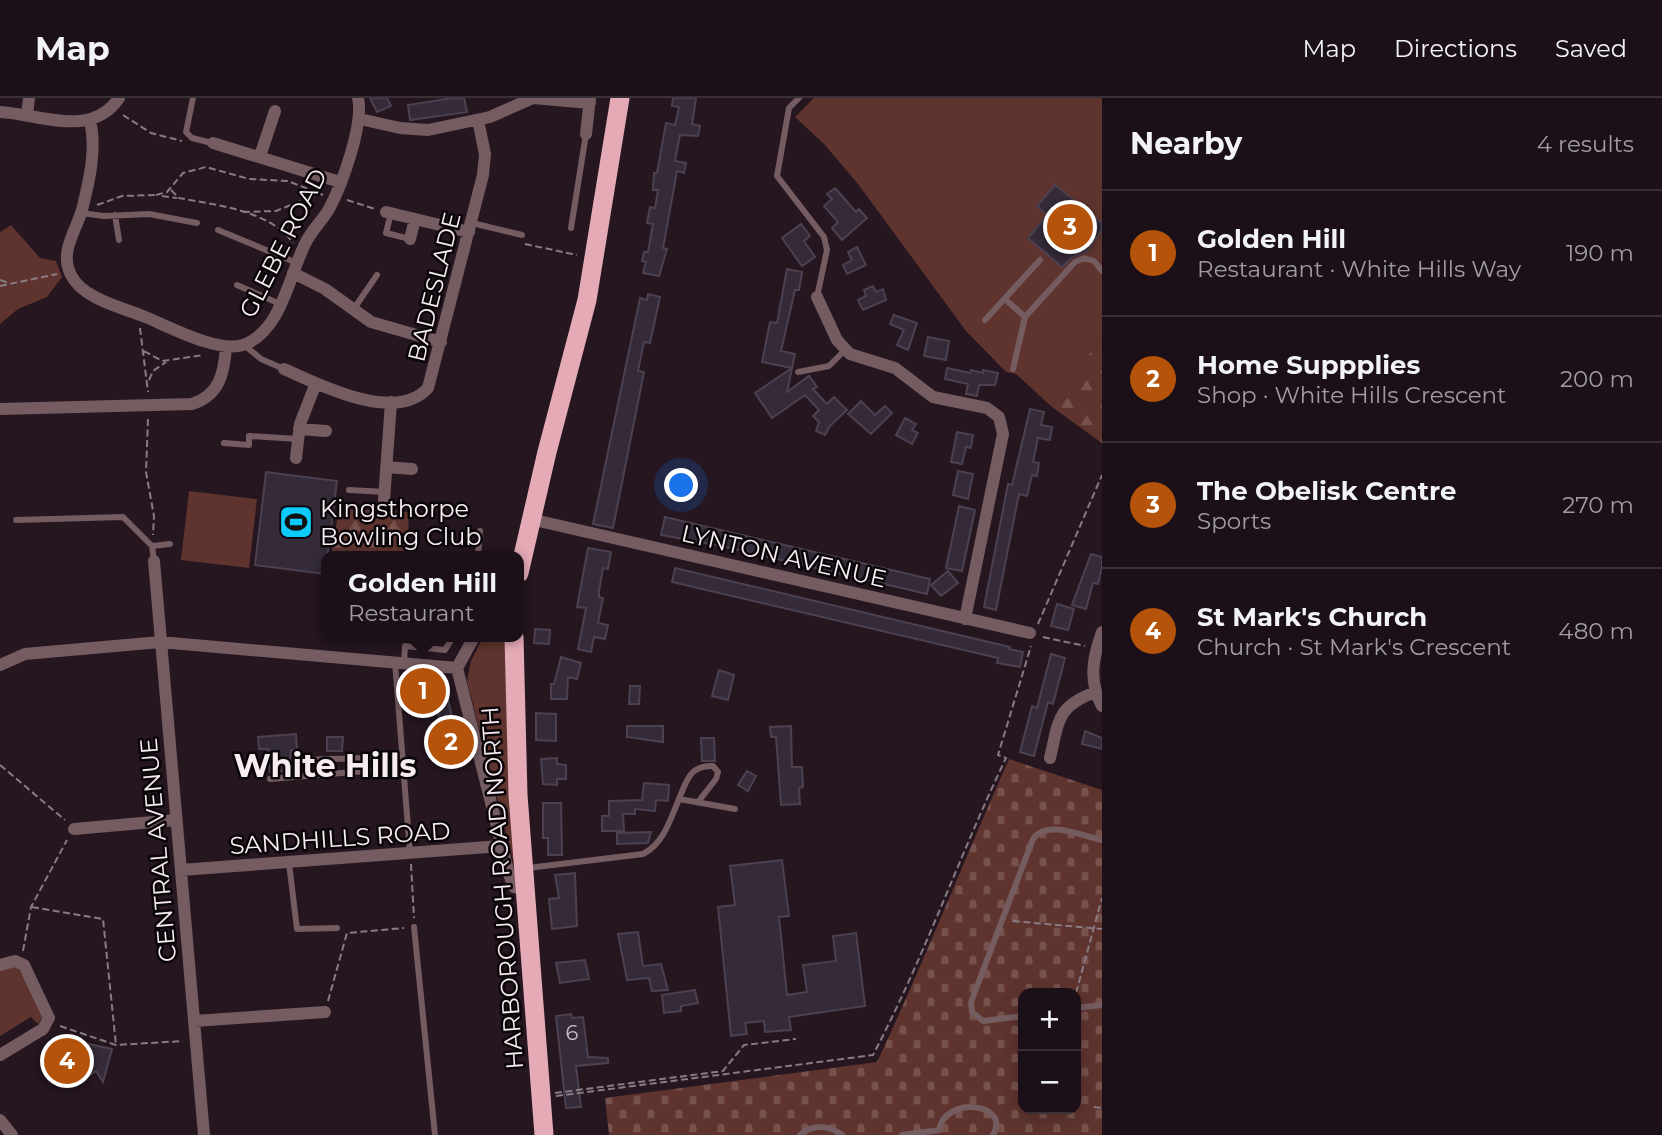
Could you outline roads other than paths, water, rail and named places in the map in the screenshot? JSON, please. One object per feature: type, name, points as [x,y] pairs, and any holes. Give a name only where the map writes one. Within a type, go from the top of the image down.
[{"type":"highway","points":[[523,551],[587,300],[620,98]]},
{"type":"highway","name":"HARBOROUGH ROAD NORTH","points":[[514,642],[524,889],[544,1135]]},
{"type":"street","points":[[27,115],[29,98]]},
{"type":"street","points":[[0,112],[74,122],[90,121],[102,116],[119,98]]},
{"type":"street","name":"GLEBE ROAD","points":[[82,210],[67,249],[69,270],[86,291],[211,343],[226,347],[243,345],[262,333],[280,304],[302,250],[328,211],[360,119],[358,98]]},
{"type":"street","points":[[360,119],[413,130],[437,129],[478,120],[533,98],[590,101],[586,134]]},
{"type":"street","points":[[260,156],[275,111]]},
{"type":"street","name":"BADESLADE","points":[[284,369],[347,396],[391,402],[412,400],[428,388],[485,163],[478,120]]},
{"type":"street","points":[[82,210],[93,146],[90,121]]},
{"type":"street","points":[[213,143],[340,182]]},
{"type":"street","points":[[388,213],[470,227]]},
{"type":"street","points":[[410,239],[415,219]]},
{"type":"street","points":[[295,268],[353,310],[388,329],[441,342]]},
{"type":"street","points":[[817,297],[837,340],[850,354],[895,368],[933,397],[987,408],[999,417],[1003,434],[965,619]]},
{"type":"street","points":[[0,409],[192,404],[209,396],[220,382],[226,347]]},
{"type":"street","points":[[296,458],[298,434],[316,383]]},
{"type":"street","points":[[385,496],[391,402]]},
{"type":"street","points":[[298,434],[326,431]]},
{"type":"street","points":[[387,467],[412,469]]},
{"type":"street","name":"LYNTON AVENUE","points":[[530,519],[1032,633]]},
{"type":"street","name":"CENTRAL AVENUE","points":[[153,561],[204,1135]]},
{"type":"street","points":[[1102,632],[1096,648],[1094,692],[1102,706]]},
{"type":"street","points":[[0,665],[25,654],[160,642],[457,668]]},
{"type":"street","points":[[471,642],[457,668],[512,885],[524,889]]},
{"type":"street","points":[[1050,758],[1063,710],[1075,700],[1094,692]]},
{"type":"street","points":[[75,830],[176,820]]},
{"type":"street","name":"SANDHILLS ROAD","points":[[181,870],[410,855],[501,846]]},
{"type":"street","points":[[0,965],[20,962],[27,968],[48,1009],[49,1022],[0,1055]]},
{"type":"street","points":[[194,1021],[326,1012]]},
{"type":"street","points":[[0,1120],[12,1135]]},
{"type":"lane","points":[[193,98],[186,131],[192,138],[213,143]]},
{"type":"lane","points":[[799,98],[789,108],[777,176],[824,237],[827,250],[817,297]]},
{"type":"lane","points":[[571,228],[586,134]]},
{"type":"lane","points":[[82,210],[115,215],[149,214],[197,223]]},
{"type":"lane","points":[[388,213],[386,233],[410,239]]},
{"type":"lane","points":[[115,215],[119,240]]},
{"type":"lane","points":[[470,227],[522,235]]},
{"type":"lane","points":[[218,230],[295,268]]},
{"type":"lane","points":[[1013,369],[1025,317],[1075,262],[1084,258],[1094,261],[1102,271]]},
{"type":"lane","points":[[985,320],[1040,260]]},
{"type":"lane","points":[[353,310],[377,275]]},
{"type":"lane","points":[[237,285],[280,304]]},
{"type":"lane","points":[[1005,299],[1025,317]]},
{"type":"lane","points":[[243,345],[261,359],[284,369]]},
{"type":"lane","points":[[798,372],[829,366],[846,349]]},
{"type":"lane","points":[[224,443],[248,445],[249,436],[298,434]]},
{"type":"lane","points":[[349,491],[385,496]]},
{"type":"lane","points":[[16,520],[123,517],[152,547],[153,561]]},
{"type":"lane","points":[[478,551],[480,531]]},
{"type":"lane","points":[[152,547],[170,544]]},
{"type":"lane","points":[[445,650],[450,642]]},
{"type":"lane","points":[[410,855],[402,768],[399,662],[405,646],[445,650]]},
{"type":"lane","points":[[445,650],[457,668]]},
{"type":"lane","points":[[296,760],[402,757]]},
{"type":"lane","points":[[523,869],[643,853],[654,848],[664,833],[692,771],[701,766],[713,766],[718,772],[716,779],[698,802]]},
{"type":"lane","points":[[270,779],[402,768]]},
{"type":"lane","points":[[679,799],[735,809]]},
{"type":"lane","points":[[1018,1017],[983,1021],[975,1017],[970,1008],[1033,839],[1040,831],[1050,828],[1102,840]]},
{"type":"lane","points":[[289,863],[297,929],[337,928]]},
{"type":"lane","points":[[414,927],[435,1135]]},
{"type":"lane","points":[[1081,1007],[1102,1004]]},
{"type":"lane","points":[[902,1135],[940,1133],[942,1121],[952,1112],[976,1107],[987,1110],[995,1118],[993,1135]]},
{"type":"lane","points":[[800,1135],[811,1129],[824,1127],[842,1135]]},
{"type":"place","name":"The Obelisk Centre","points":[[1070,227]]},
{"type":"place","name":"Kingsthorpe Bowling Club","points":[[296,522]]},
{"type":"place","name":"Golden Hill","points":[[423,691]]},
{"type":"place","name":"Home Suppplies","points":[[451,742]]},
{"type":"place","name":"St Mark's Church","points":[[67,1061]]},
{"type":"district","name":"White Hills","points":[[325,765]]}]
